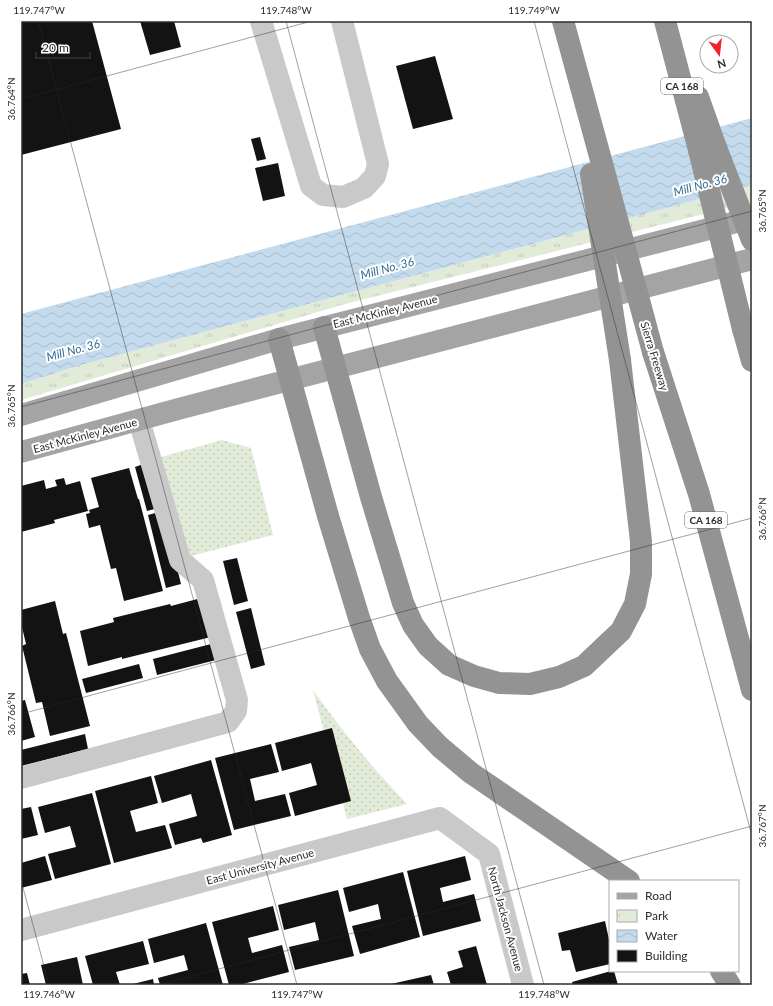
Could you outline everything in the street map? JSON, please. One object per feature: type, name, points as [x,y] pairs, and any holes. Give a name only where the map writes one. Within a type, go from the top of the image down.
[{"type":"highway","name":"Sierra Freeway","points":[[563,21],[572,52],[597,173],[699,494],[752,690]]},
{"type":"highway","name":"CA 168","points":[[665,21],[707,147],[743,329],[752,361]]},
{"type":"highway","points":[[671,21],[707,147],[752,240]]},
{"type":"highway","points":[[324,327],[403,603],[413,624],[428,646],[449,665],[474,676],[499,683],[530,684],[559,677],[584,666],[621,631],[635,604],[641,574],[641,541],[597,173]]},
{"type":"highway","points":[[279,339],[328,516],[359,618],[370,649],[387,681],[418,724],[440,747],[471,773],[628,880]]},
{"type":"highway","points":[[722,972],[730,985]]},
{"type":"main road","name":"East McKinley Avenue","points":[[21,415],[279,339],[752,218]]},
{"type":"main road","name":"East McKinley Avenue","points":[[21,452],[752,259]]},
{"type":"street","points":[[261,21],[311,186],[323,195],[343,197],[364,188],[375,176],[378,164],[342,21]]},
{"type":"street","points":[[21,778],[228,722],[236,711],[237,700],[203,580],[180,560],[139,420]]},
{"type":"street","name":"East University Avenue","points":[[21,930],[440,818],[489,854]]},
{"type":"street","name":"North Jackson Avenue","points":[[489,854],[523,985]]},
{"type":"green space","points":[[752,185],[752,202],[345,304],[21,400],[21,384],[81,365]]},
{"type":"green space","points":[[222,440],[251,448],[273,535],[187,557],[161,457]]},
{"type":"green space","points":[[313,690],[335,720],[381,776],[407,804],[347,819]]},
{"type":"water","name":"Mill No. 36","points":[[752,118],[752,185],[81,365],[21,384],[21,314]]},
{"type":"building","points":[[21,21],[92,21],[121,129],[21,155]]},
{"type":"building","points":[[140,21],[174,21],[181,47],[150,55]]},
{"type":"building","points":[[435,56],[453,119],[413,129],[396,66]]},
{"type":"building","points":[[260,137],[266,159],[257,161],[251,139]]},
{"type":"building","points":[[278,163],[285,196],[263,201],[255,168]]},
{"type":"building","points":[[149,462],[162,507],[147,511],[135,467]]},
{"type":"building","points":[[129,468],[139,499],[163,591],[124,601],[116,568],[111,569],[100,525],[89,528],[86,514],[90,513],[89,510],[99,507],[91,478]]},
{"type":"building","points":[[64,478],[66,485],[80,481],[88,511],[54,520],[55,523],[21,532],[21,486],[44,480],[46,489],[57,486],[55,480]]},
{"type":"building","points":[[163,511],[181,584],[166,588],[148,515]]},
{"type":"building","points":[[237,558],[248,601],[234,605],[223,561]]},
{"type":"building","points":[[205,597],[215,636],[88,666],[80,631],[114,622],[113,618],[170,604],[171,606]]},
{"type":"building","points":[[55,601],[63,634],[66,633],[90,726],[50,736],[42,702],[36,703],[22,646],[26,644],[21,623],[21,610]]},
{"type":"building","points":[[251,608],[265,665],[251,669],[236,612]]},
{"type":"building","points":[[211,644],[216,660],[157,675],[153,659]]},
{"type":"building","points":[[139,664],[143,678],[86,693],[82,679]]},
{"type":"building","points":[[25,700],[35,737],[21,741],[21,701]]},
{"type":"building","points":[[332,728],[351,801],[295,816],[289,793],[317,785],[311,763],[282,771],[275,743]]},
{"type":"building","points":[[85,734],[88,749],[21,766],[21,750]]},
{"type":"building","points":[[271,744],[279,772],[250,779],[255,801],[285,794],[291,816],[234,830],[215,758]]},
{"type":"building","points":[[211,760],[232,835],[203,843],[201,838],[175,845],[169,824],[197,816],[191,794],[162,803],[154,776]]},
{"type":"building","points":[[151,776],[158,803],[130,811],[136,832],[165,825],[172,848],[114,863],[95,791]]},
{"type":"building","points":[[92,793],[111,864],[55,879],[48,854],[76,847],[70,826],[45,833],[38,807]]},
{"type":"building","points":[[31,807],[38,835],[21,839],[21,809]]},
{"type":"building","points":[[45,856],[52,880],[21,888],[21,863]]},
{"type":"building","points":[[465,856],[471,880],[440,888],[443,902],[474,894],[481,921],[423,936],[407,871]]},
{"type":"building","points":[[403,872],[420,937],[360,954],[352,926],[381,919],[378,904],[349,912],[343,888]]},
{"type":"building","points":[[338,890],[354,956],[295,970],[289,947],[319,940],[315,922],[284,930],[278,905]]},
{"type":"building","points":[[273,906],[279,930],[248,938],[252,953],[282,945],[289,972],[239,985],[229,985],[212,922]]},
{"type":"building","points":[[605,921],[609,939],[609,964],[576,972],[570,950],[562,951],[558,933]]},
{"type":"building","points":[[206,923],[223,985],[160,985],[158,978],[188,970],[184,955],[154,963],[148,939]]},
{"type":"building","points":[[143,941],[149,964],[116,972],[120,985],[93,985],[85,956]]},
{"type":"building","points":[[476,946],[487,985],[451,985],[447,972],[463,967],[458,951]]},
{"type":"building","points":[[77,957],[83,985],[46,985],[41,965]]},
{"type":"building","points":[[609,972],[614,972],[618,985],[573,985],[572,982]]},
{"type":"building","points":[[27,973],[30,985],[21,985],[21,974]]},
{"type":"building","points":[[431,975],[434,985],[391,985],[391,984]]},
{"type":"building","points":[[153,979],[154,985],[133,985],[133,984]]}]
